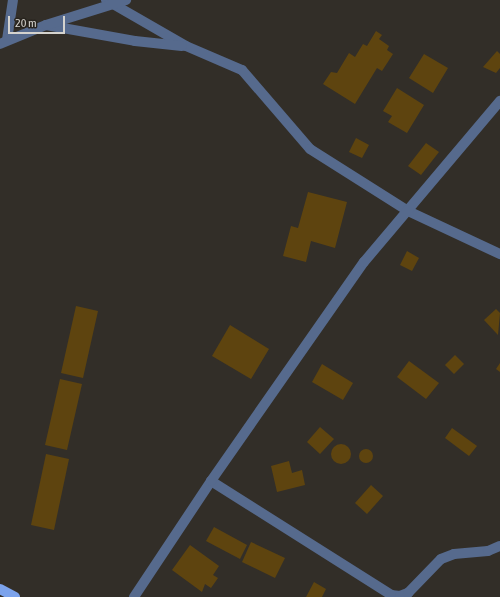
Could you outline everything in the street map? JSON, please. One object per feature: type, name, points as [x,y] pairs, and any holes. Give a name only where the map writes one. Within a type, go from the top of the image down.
[{"type":"main road","points":[[0,589],[15,597]]},
{"type":"street","points":[[3,42],[12,0]]},
{"type":"street","points":[[3,42],[107,2],[126,0]]},
{"type":"street","points":[[107,2],[186,46],[242,70],[310,149],[408,211],[500,254]]},
{"type":"street","points":[[46,25],[135,41],[186,46]]},
{"type":"street","points":[[134,597],[211,481],[364,262],[500,101]]},
{"type":"street","points":[[211,481],[391,596],[400,596],[408,593],[441,559],[454,554],[488,551],[500,546]]},
{"type":"building","points":[[376,31],[382,35],[379,39],[389,46],[387,50],[393,54],[382,71],[377,68],[355,104],[323,84],[331,72],[337,73],[349,53],[355,57],[363,44],[367,46]]},
{"type":"building","points":[[497,51],[500,54],[500,68],[496,73],[483,67]]},
{"type":"building","points":[[424,54],[448,68],[433,93],[409,78]]},
{"type":"building","points":[[397,88],[424,105],[407,133],[388,122],[392,116],[383,111]]},
{"type":"building","points":[[356,138],[369,145],[362,158],[349,152]]},
{"type":"building","points":[[426,143],[439,152],[421,175],[408,166]]},
{"type":"building","points":[[308,192],[347,202],[335,248],[311,241],[306,262],[283,256],[291,226],[298,228]]},
{"type":"building","points":[[407,251],[419,258],[412,271],[400,265]]},
{"type":"building","points":[[76,306],[98,311],[83,378],[61,373]]},
{"type":"building","points":[[496,309],[500,313],[498,335],[484,320]]},
{"type":"building","points":[[230,325],[269,349],[251,379],[212,356]]},
{"type":"building","points":[[455,355],[464,364],[454,374],[445,365]]},
{"type":"building","points":[[409,361],[439,383],[426,399],[397,377]]},
{"type":"building","points":[[500,363],[500,372],[496,369]]},
{"type":"building","points":[[322,364],[353,383],[343,400],[312,382]]},
{"type":"building","points":[[60,379],[82,384],[67,450],[45,445]]},
{"type":"building","points":[[320,427],[334,439],[320,454],[307,442]]},
{"type":"building","points":[[452,428],[477,446],[469,456],[445,438]]},
{"type":"building","points":[[341,444],[348,447],[351,454],[348,461],[341,464],[334,461],[331,454],[334,447]]},
{"type":"building","points":[[363,449],[369,449],[373,453],[373,459],[369,463],[363,463],[359,459],[359,453]]},
{"type":"building","points":[[46,454],[69,459],[54,530],[31,525]]},
{"type":"building","points":[[289,461],[292,473],[302,470],[305,485],[277,492],[271,466]]},
{"type":"building","points":[[371,485],[383,496],[367,514],[355,503]]},
{"type":"building","points":[[214,527],[247,545],[240,559],[206,541]]},
{"type":"building","points":[[251,542],[285,558],[275,578],[242,562]]},
{"type":"building","points":[[190,545],[219,566],[213,575],[218,578],[211,588],[205,584],[202,592],[172,570]]},
{"type":"building","points":[[314,582],[326,589],[322,597],[306,597]]}]
